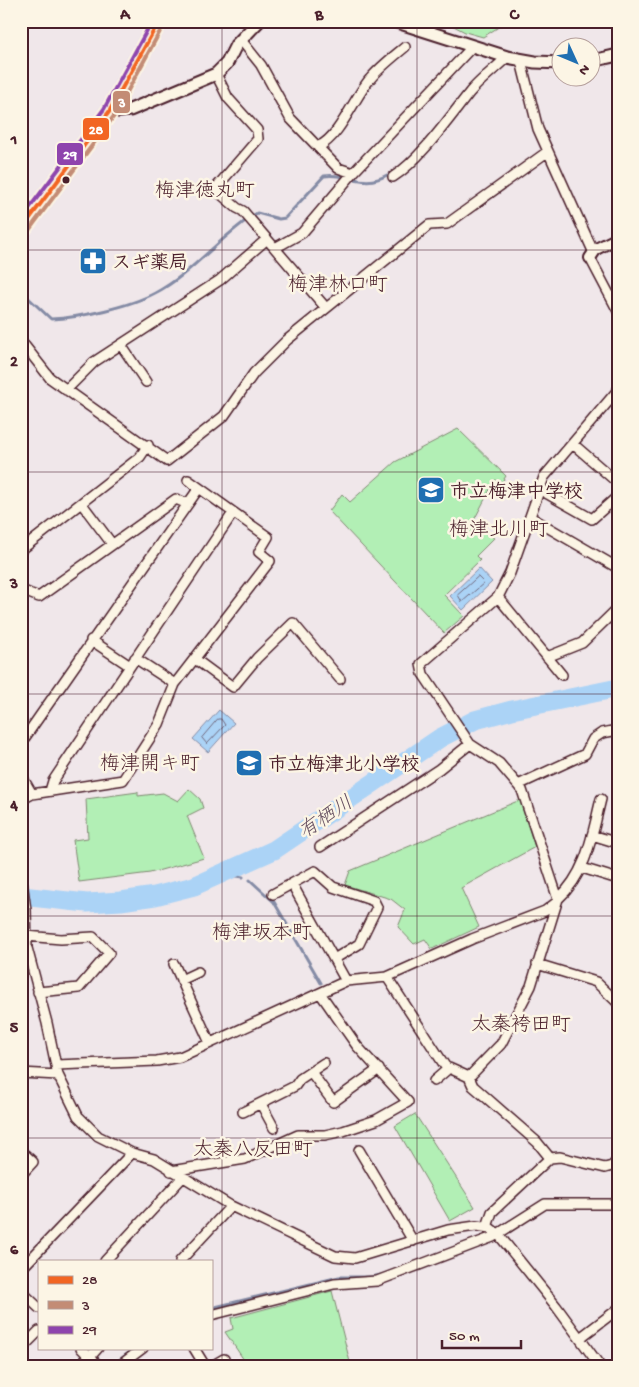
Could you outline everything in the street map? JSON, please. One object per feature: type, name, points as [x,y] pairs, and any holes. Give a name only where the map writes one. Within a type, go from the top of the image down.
[{"type":"main road","points":[[21,230],[109,112],[159,21]]},
{"type":"main road","points":[[109,112],[130,110],[216,74],[227,63],[241,40],[258,21]]},
{"type":"main road","points":[[394,21],[507,57],[552,62]]},
{"type":"main road","points":[[602,59],[618,55]]},
{"type":"street","points":[[241,40],[261,65],[290,118],[319,146],[338,168],[353,174]]},
{"type":"street","points":[[319,146],[324,144],[343,120],[370,79],[405,47]]},
{"type":"street","points":[[275,248],[302,233],[353,174],[472,47]]},
{"type":"street","points":[[393,177],[404,171],[452,117],[472,91],[507,57]]},
{"type":"street","points":[[522,60],[538,129],[618,311]]},
{"type":"street","points":[[216,74],[228,98],[257,130],[258,139],[216,189],[243,211],[326,308]]},
{"type":"street","points":[[21,341],[50,378],[148,445],[167,461],[224,416],[254,373],[287,340],[326,308],[429,226],[447,224],[547,152]]},
{"type":"street","points":[[592,255],[618,238]]},
{"type":"street","points":[[66,390],[94,362],[220,280],[267,239]]},
{"type":"street","points":[[121,345],[146,382]]},
{"type":"street","points":[[469,1077],[501,1044],[530,986],[557,901],[522,790],[499,763],[468,741],[423,674],[421,664],[498,597],[510,573],[544,477],[618,390]]},
{"type":"street","points":[[573,444],[618,483]]},
{"type":"street","points":[[21,550],[82,504],[140,456],[148,445]]},
{"type":"street","points":[[21,800],[32,794],[123,780],[159,724],[175,684],[270,561],[260,552],[268,537],[188,480]]},
{"type":"street","points":[[21,743],[91,640],[199,488]]},
{"type":"street","points":[[539,489],[592,519],[618,496]]},
{"type":"street","points":[[21,590],[38,597],[176,498],[188,504]]},
{"type":"street","points":[[82,504],[112,544]]},
{"type":"street","points":[[50,791],[53,781],[233,513]]},
{"type":"street","points":[[530,517],[618,568]]},
{"type":"street","points":[[498,597],[562,675]]},
{"type":"street","points":[[547,657],[582,643],[618,608]]},
{"type":"street","points":[[195,659],[233,687],[257,658],[293,623],[340,679]]},
{"type":"street","points":[[91,640],[130,666]]},
{"type":"street","points":[[135,658],[175,684]]},
{"type":"street","points":[[518,785],[584,754],[593,739],[602,733],[618,730]]},
{"type":"street","points":[[320,847],[439,769],[468,741]]},
{"type":"street","points":[[21,775],[32,794]]},
{"type":"street","points":[[56,1065],[157,1061],[180,1057],[346,981],[386,978],[472,939],[545,911],[569,889],[582,868],[601,799]]},
{"type":"street","points":[[592,835],[618,843]]},
{"type":"street","points":[[582,868],[618,879]]},
{"type":"street","points":[[273,894],[315,871],[333,887],[374,901],[378,907],[359,944],[334,959]]},
{"type":"street","points":[[22,881],[26,948],[58,1074],[78,1116],[98,1136],[132,1153],[154,1159],[182,1178],[231,1206],[335,1256],[355,1258],[448,1230],[476,1226],[487,1227],[498,1234],[600,1366]]},
{"type":"street","points":[[292,884],[346,981]]},
{"type":"street","points":[[26,936],[61,940],[93,937],[108,953],[79,988],[38,992]]},
{"type":"street","points":[[174,964],[210,1043]]},
{"type":"street","points":[[537,964],[596,982],[618,1003]]},
{"type":"street","points":[[181,980],[198,972]]},
{"type":"street","points":[[386,978],[447,1069]]},
{"type":"street","points":[[171,1171],[245,1159],[298,1135],[325,1136],[376,1120],[408,1102],[336,1018],[320,993]]},
{"type":"street","points":[[243,1112],[295,1086],[300,1079],[324,1063]]},
{"type":"street","points":[[311,1072],[332,1102],[379,1069]]},
{"type":"street","points":[[447,1069],[457,1070],[469,1077],[473,1086],[537,1142],[550,1158]]},
{"type":"street","points":[[434,1082],[447,1069]]},
{"type":"street","points":[[21,1073],[58,1074]]},
{"type":"street","points":[[261,1104],[274,1128]]},
{"type":"street","points":[[359,1150],[413,1241]]},
{"type":"street","points":[[21,1151],[34,1162],[21,1175]]},
{"type":"street","points":[[21,1269],[132,1153]]},
{"type":"street","points":[[487,1227],[492,1212],[550,1158],[560,1157],[605,1168],[612,1166],[618,1160]]},
{"type":"street","points":[[106,1260],[182,1178]]},
{"type":"street","points":[[212,1314],[334,1284],[377,1281],[498,1234],[545,1204],[618,1204]]},
{"type":"street","points":[[181,1260],[231,1206]]},
{"type":"street","points":[[21,1291],[38,1307]]},
{"type":"street","points":[[580,1338],[618,1309]]},
{"type":"street","points":[[21,1349],[38,1332]]},
{"type":"street","points":[[83,1350],[99,1366]]},
{"type":"street","points":[[90,1357],[96,1350]]},
{"type":"street","points":[[119,1366],[140,1350]]},
{"type":"street","points":[[195,1350],[205,1366]]},
{"type":"street","points":[[212,1366],[224,1359]]},
{"type":"green space","points":[[452,21],[508,21],[483,37],[465,32],[450,24]]},
{"type":"green space","points":[[458,429],[506,476],[502,482],[495,480],[472,524],[494,538],[476,556],[480,560],[444,595],[464,616],[444,633],[329,511],[342,494],[350,502],[395,462]]},
{"type":"green space","points":[[189,789],[200,799],[203,808],[187,816],[204,858],[150,873],[79,882],[73,840],[88,838],[86,799],[138,792],[138,796],[163,793],[178,801]]},
{"type":"green space","points":[[520,800],[535,847],[461,888],[479,927],[432,949],[425,939],[414,944],[398,927],[405,910],[391,899],[345,885],[350,871]]},
{"type":"green space","points":[[415,1114],[475,1207],[450,1221],[395,1126]]},
{"type":"green space","points":[[332,1291],[351,1366],[248,1366],[225,1332],[233,1329],[231,1318]]},
{"type":"water","points":[[479,568],[492,582],[463,610],[450,596]]},
{"type":"water","points":[[219,710],[234,723],[208,752],[193,739]]},
{"type":"waterway","points":[[21,291],[51,319],[90,314],[119,307],[145,298],[169,285],[231,232],[257,213],[279,219],[285,218],[324,176],[333,175],[370,180],[387,175]]},
{"type":"waterway","name":"有栖川","points":[[21,896],[87,903],[155,896],[194,886],[274,850],[440,738],[475,720],[512,710],[618,688]]},
{"type":"waterway","points":[[224,874],[243,877]]},
{"type":"waterway","points":[[250,880],[274,902],[321,983]]},
{"type":"waterway","points":[[212,1308],[339,1277],[371,1277],[381,1275]]},
{"type":"waterway","points":[[112,1366],[132,1350]]},
{"type":"transit line","name":"29","points":[[21,219],[104,109],[152,21]]},
{"type":"transit line","name":"28","points":[[21,230],[109,112],[159,21]]},
{"type":"transit line","name":"3","points":[[26,234],[114,116],[164,24]]},
{"type":"place","name":"スギ薬局","points":[[93,261]]},
{"type":"place","name":"市立梅津中学校","points":[[431,490]]},
{"type":"place","name":"市立梅津北小学校","points":[[249,763]]},
{"type":"district","name":"梅津徳丸町","points":[[205,189]]},
{"type":"district","name":"梅津林口町","points":[[338,283]]},
{"type":"district","name":"梅津北川町","points":[[499,528]]},
{"type":"district","name":"梅津開キ町","points":[[150,762]]},
{"type":"district","name":"梅津坂本町","points":[[262,931]]},
{"type":"district","name":"太秦袴田町","points":[[521,1023]]},
{"type":"district","name":"太秦八反田町","points":[[253,1148]]}]
